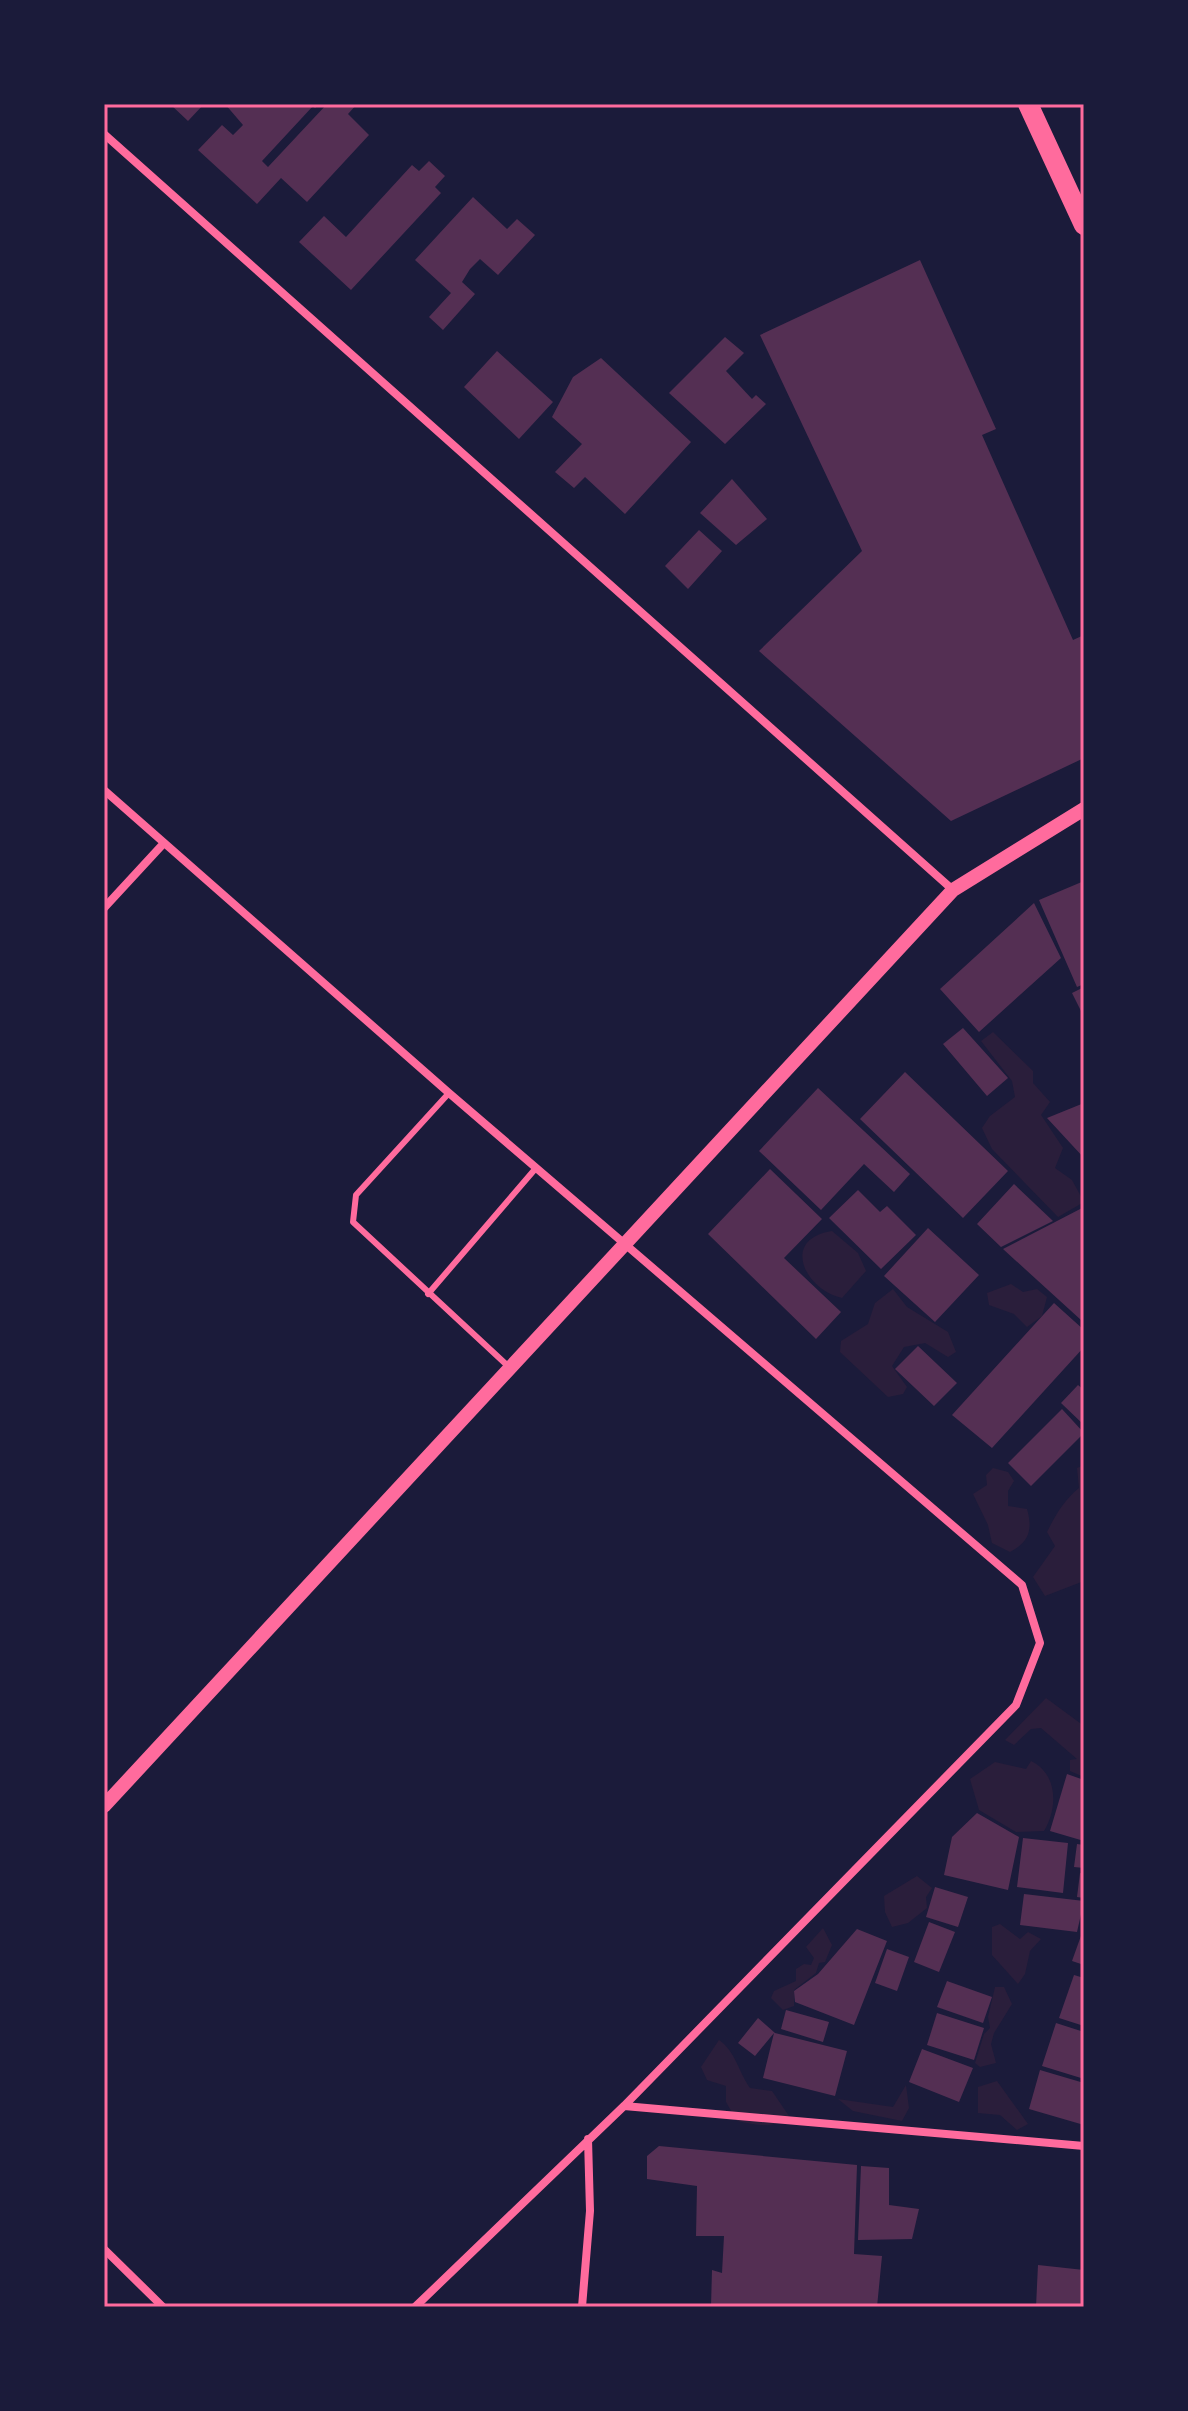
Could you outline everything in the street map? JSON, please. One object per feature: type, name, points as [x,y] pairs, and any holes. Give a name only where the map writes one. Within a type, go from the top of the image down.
[{"type":"main road","points":[[1028,104],[1084,225]]},
{"type":"street","points":[[104,134],[953,890]]},
{"type":"street","points":[[104,790],[449,1093],[1022,1585],[1040,1643],[1016,1705],[624,2106],[415,2307]]},
{"type":"street","points":[[104,1806],[953,890],[1084,809]]},
{"type":"street","points":[[104,908],[164,843]]},
{"type":"street","points":[[624,2106],[1084,2146]]},
{"type":"street","points":[[582,2307],[590,2211],[588,2139]]},
{"type":"street","points":[[104,2249],[163,2307]]},
{"type":"lane","points":[[449,1093],[352,1202],[353,1222],[509,1367]]},
{"type":"lane","points":[[428,1294],[536,1168]]},
{"type":"shaded area","points":[[993,1032],[1033,1071],[1033,1083],[1050,1102],[1041,1115],[1063,1148],[1055,1168],[1072,1180],[1084,1202],[1058,1217],[992,1149],[982,1128],[990,1116],[1015,1097],[1012,1081],[981,1041]]},
{"type":"shaded area","points":[[832,1231],[858,1253],[866,1271],[842,1298],[818,1285],[804,1264],[806,1244],[816,1236]]},
{"type":"shaded area","points":[[1011,1284],[1023,1292],[1037,1289],[1047,1297],[1042,1316],[1027,1327],[1014,1314],[989,1305],[987,1293]]},
{"type":"shaded area","points":[[893,1289],[907,1307],[948,1332],[956,1352],[948,1357],[925,1343],[904,1347],[892,1366],[907,1387],[903,1394],[888,1397],[840,1352],[841,1341],[868,1324],[875,1303]]},
{"type":"shaded area","points":[[1084,1465],[1084,1581],[1045,1596],[1033,1577],[1055,1546],[1047,1532],[1060,1508],[1079,1488],[1077,1468]]},
{"type":"shaded area","points":[[993,1468],[1008,1472],[1014,1481],[1008,1491],[1008,1506],[1027,1509],[1029,1516],[1028,1535],[1022,1544],[1010,1552],[992,1543],[988,1525],[973,1494],[987,1485],[986,1475]]},
{"type":"shaded area","points":[[1046,1698],[1084,1726],[1084,1777],[1070,1771],[1070,1760],[1077,1759],[1041,1728],[1031,1729],[1014,1745],[1005,1740]]},
{"type":"shaded area","points":[[1031,1761],[1040,1767],[1051,1783],[1052,1812],[1044,1831],[1016,1832],[979,1810],[970,1779],[995,1762],[1026,1769]]},
{"type":"shaded area","points":[[917,1876],[932,1888],[926,1897],[927,1908],[908,1923],[892,1927],[885,1912],[884,1896]]},
{"type":"shaded area","points":[[1000,1924],[1020,1939],[1028,1932],[1041,1939],[1030,1951],[1025,1974],[1018,1984],[992,1955],[992,1927]]},
{"type":"shaded area","points":[[823,1928],[832,1945],[825,1962],[819,1963],[816,1973],[794,1990],[794,2006],[783,2010],[771,1998],[774,1991],[796,1981],[796,1969],[804,1964],[811,1965],[814,1958],[806,1947]]},
{"type":"shaded area","points":[[995,1987],[1004,1987],[1012,2004],[994,2033],[991,2044],[996,2063],[980,2067],[975,2063],[984,2034],[990,2028],[988,2017]]},
{"type":"shaded area","points":[[719,2040],[733,2056],[750,2088],[772,2091],[789,2116],[771,2125],[737,2121],[726,2102],[726,2086],[707,2080],[701,2067]]},
{"type":"shaded area","points":[[997,2081],[1028,2124],[1017,2130],[1000,2115],[978,2113],[978,2087]]},
{"type":"shaded area","points":[[906,2085],[909,2108],[902,2121],[853,2111],[838,2099],[893,2107]]},
{"type":"building","points":[[170,104],[204,104],[188,121]]},
{"type":"building","points":[[225,104],[320,104],[315,108],[313,106],[262,161],[268,167],[327,104],[357,104],[348,114],[369,135],[307,202],[281,178],[257,204],[198,150],[222,125],[233,135],[243,125]]},
{"type":"building","points":[[429,161],[445,176],[435,187],[441,193],[351,290],[299,242],[324,216],[346,237],[412,165],[419,171]]},
{"type":"building","points":[[473,197],[507,229],[517,219],[535,235],[498,275],[480,259],[470,269],[462,282],[475,294],[443,330],[429,317],[451,293],[415,260]]},
{"type":"building","points":[[920,260],[996,429],[982,435],[1073,640],[1084,635],[1084,758],[951,821],[759,651],[862,551],[760,335]]},
{"type":"building","points":[[725,337],[744,353],[726,371],[752,399],[756,395],[766,404],[725,444],[669,393]]},
{"type":"building","points":[[497,351],[553,402],[519,439],[464,387]]},
{"type":"building","points":[[601,358],[691,442],[625,514],[585,477],[574,488],[555,472],[582,444],[552,417],[573,377]]},
{"type":"building","points":[[732,479],[767,519],[736,545],[700,513]]},
{"type":"building","points":[[699,530],[722,551],[688,589],[665,566]]},
{"type":"building","points":[[1084,881],[1084,984],[1077,987],[1039,900]]},
{"type":"building","points":[[1034,903],[1061,958],[979,1032],[940,989]]},
{"type":"building","points":[[1084,987],[1084,1017],[1072,993]]},
{"type":"building","points":[[963,1028],[1008,1078],[987,1096],[943,1044]]},
{"type":"building","points":[[905,1072],[1008,1171],[963,1218],[860,1119]]},
{"type":"building","points":[[818,1088],[910,1174],[894,1192],[864,1164],[821,1210],[759,1151]]},
{"type":"building","points":[[1084,1103],[1084,1158],[1047,1118]]},
{"type":"building","points":[[770,1169],[822,1219],[784,1258],[841,1312],[816,1339],[708,1234]]},
{"type":"building","points":[[1014,1184],[1053,1221],[1001,1247],[977,1224]]},
{"type":"building","points":[[858,1190],[880,1212],[887,1206],[916,1235],[881,1269],[829,1218]]},
{"type":"building","points":[[1084,1207],[1084,1319],[1081,1320],[1003,1249]]},
{"type":"building","points":[[928,1228],[979,1275],[935,1322],[884,1276]]},
{"type":"building","points":[[1054,1303],[1084,1330],[1084,1347],[992,1448],[952,1415]]},
{"type":"building","points":[[918,1346],[957,1383],[934,1406],[895,1369]]},
{"type":"building","points":[[1078,1385],[1084,1390],[1084,1425],[1061,1403]]},
{"type":"building","points":[[1062,1409],[1084,1433],[1031,1486],[1008,1463]]},
{"type":"building","points":[[1067,1774],[1084,1780],[1084,1841],[1050,1831]]},
{"type":"building","points":[[977,1813],[1019,1837],[1008,1890],[944,1875],[952,1837]]},
{"type":"building","points":[[1023,1838],[1068,1843],[1063,1893],[1017,1887]]},
{"type":"building","points":[[1077,1844],[1084,1845],[1084,1868],[1074,1867]]},
{"type":"building","points":[[1080,1873],[1084,1874],[1084,1898],[1077,1897]]},
{"type":"building","points":[[935,1887],[968,1897],[958,1927],[926,1917]]},
{"type":"building","points":[[1024,1894],[1084,1901],[1077,1932],[1020,1925]]},
{"type":"building","points":[[929,1922],[955,1932],[939,1972],[914,1962]]},
{"type":"building","points":[[857,1929],[887,1941],[854,2025],[795,2002],[794,1991],[818,1974]]},
{"type":"building","points":[[1084,1933],[1084,1965],[1072,1961]]},
{"type":"building","points":[[887,1949],[909,1957],[897,1991],[875,1983]]},
{"type":"building","points":[[1074,1975],[1084,1978],[1084,2026],[1059,2018]]},
{"type":"building","points":[[947,1981],[992,1997],[983,2023],[937,2007]]},
{"type":"building","points":[[786,2010],[829,2022],[823,2042],[781,2029]]},
{"type":"building","points":[[937,2013],[984,2028],[974,2060],[927,2045]]},
{"type":"building","points":[[758,2018],[775,2033],[847,2051],[835,2096],[763,2078],[774,2033],[755,2056],[738,2043]]},
{"type":"building","points":[[1056,2023],[1084,2032],[1081,2078],[1042,2066]]},
{"type":"building","points":[[922,2049],[973,2068],[959,2102],[909,2082]]},
{"type":"building","points":[[1040,2070],[1084,2083],[1084,2125],[1029,2109]]},
{"type":"building","points":[[659,2146],[857,2165],[854,2254],[882,2256],[877,2307],[711,2307],[712,2270],[722,2273],[724,2236],[696,2236],[697,2186],[647,2179],[647,2156]]},
{"type":"building","points":[[861,2166],[889,2168],[889,2205],[919,2209],[912,2239],[858,2240]]},
{"type":"building","points":[[1038,2265],[1084,2270],[1084,2307],[1036,2307]]}]
